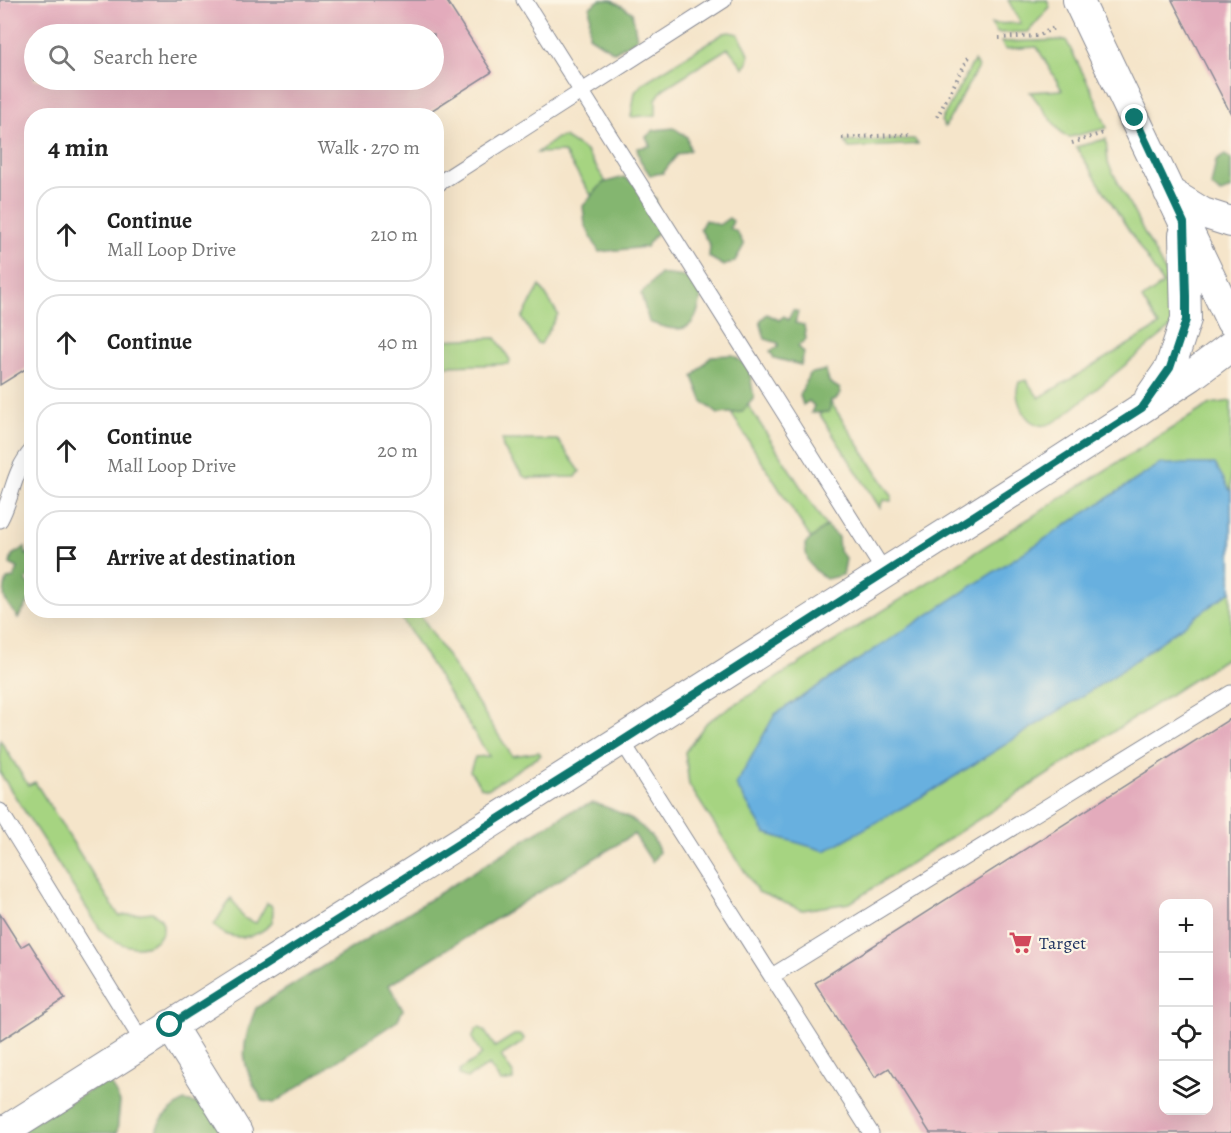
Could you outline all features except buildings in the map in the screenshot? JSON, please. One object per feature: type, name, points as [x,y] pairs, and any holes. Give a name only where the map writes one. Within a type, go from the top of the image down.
[{"type":"street","points":[[1078,0],[1231,321]]},
{"type":"street","points":[[1169,192],[1203,213],[1231,222]]},
{"type":"street","points":[[1142,408],[1170,368],[1186,320],[1184,223]]},
{"type":"street","points":[[2,1133],[885,573],[1142,408],[1231,346]]},
{"type":"street","points":[[170,1025],[237,1133]]},
{"type":"lane","points":[[524,0],[885,573]]},
{"type":"lane","points":[[444,180],[724,0]]},
{"type":"lane","points":[[0,520],[7,508],[19,465],[24,459]]},
{"type":"lane","points":[[772,976],[1231,693]]},
{"type":"lane","points":[[622,741],[871,1133]]},
{"type":"lane","points":[[0,811],[144,1044]]},
{"type":"path","points":[[999,38],[1036,36],[1057,26]]},
{"type":"path","points":[[937,117],[970,55]]},
{"type":"path","points":[[1072,143],[1105,132]]},
{"type":"path","points":[[842,138],[912,134]]},
{"type":"green space","points":[[600,0],[612,0],[632,12],[637,39],[614,52],[589,36],[590,7]]},
{"type":"green space","points":[[1008,0],[1047,0],[1050,7],[1028,32],[997,33],[991,24],[1021,23]]},
{"type":"green space","points":[[724,33],[738,34],[748,51],[749,59],[744,68],[728,48],[663,89],[656,99],[656,115],[631,117],[635,92],[643,83]]},
{"type":"green space","points":[[1066,40],[1093,93],[1107,128],[1070,137],[1063,135],[1030,92],[1062,90],[1037,47],[1005,49],[1001,42]]},
{"type":"green space","points":[[974,61],[978,67],[945,127],[941,121]]},
{"type":"green space","points":[[674,128],[687,137],[690,150],[677,155],[663,173],[650,175],[640,160],[637,148],[650,146],[646,137],[654,130]]},
{"type":"green space","points":[[564,137],[586,151],[606,182],[591,195],[564,152],[537,153],[557,138]]},
{"type":"green space","points":[[914,139],[918,144],[849,148],[845,142]]},
{"type":"green space","points":[[1106,139],[1108,163],[1167,276],[1173,292],[1174,325],[1061,418],[1048,425],[1039,425],[1028,419],[1018,401],[1019,382],[1026,380],[1039,398],[1159,326],[1142,299],[1163,284],[1076,147]]},
{"type":"green space","points":[[1225,155],[1231,159],[1231,189],[1221,193],[1211,186],[1216,161]]},
{"type":"green space","points":[[624,177],[656,199],[657,232],[646,247],[599,252],[585,225],[583,206],[603,183]]},
{"type":"green space","points":[[729,218],[733,221],[730,228],[737,232],[744,245],[735,261],[724,266],[709,257],[710,245],[700,229],[705,220],[719,225]]},
{"type":"green space","points":[[660,274],[686,277],[702,290],[697,314],[688,326],[673,329],[649,322],[641,294]]},
{"type":"green space","points":[[540,286],[558,314],[541,344],[537,343],[522,318]]},
{"type":"green space","points":[[793,310],[798,312],[795,323],[804,325],[806,339],[798,346],[804,353],[801,365],[774,358],[770,351],[778,347],[778,343],[765,339],[760,321],[767,314],[779,320],[784,316],[788,320]]},
{"type":"green space","points":[[496,338],[510,360],[509,364],[446,366],[444,364],[444,340]]},
{"type":"green space","points":[[733,355],[749,368],[754,398],[742,412],[718,414],[703,402],[693,377],[711,356]]},
{"type":"green space","points":[[826,370],[829,382],[840,389],[841,393],[835,400],[831,400],[829,412],[811,413],[814,406],[809,401],[803,405],[800,395],[809,374]]},
{"type":"green space","points":[[830,401],[892,496],[891,501],[883,500],[880,508],[819,413],[829,412]]},
{"type":"green space","points":[[1231,401],[1231,655],[850,903],[802,910],[758,892],[689,785],[685,752],[707,722],[1210,404]]},
{"type":"green space","points":[[748,405],[826,526],[811,539],[731,413],[742,412]]},
{"type":"green space","points":[[502,440],[558,440],[580,471],[576,477],[528,478],[523,476],[503,448]]},
{"type":"green space","points":[[826,526],[838,537],[839,551],[846,559],[843,575],[826,579],[811,565],[805,544]]},
{"type":"green space","points":[[24,548],[24,609],[18,618],[6,601],[4,593],[7,579],[14,578],[18,568],[10,564],[12,555]]},
{"type":"green space","points":[[401,618],[423,618],[512,756],[539,752],[541,755],[488,789],[481,787],[470,771],[475,757],[489,756]]},
{"type":"green space","points":[[0,740],[28,785],[35,782],[119,916],[152,912],[161,919],[163,927],[160,935],[153,942],[143,946],[130,946],[115,941],[100,929],[0,773]]},
{"type":"green space","points":[[593,803],[633,820],[650,835],[659,852],[652,862],[634,834],[389,985],[403,1010],[397,1021],[274,1103],[263,1101],[246,1066],[245,1056],[247,1034],[256,1008],[569,812]]},
{"type":"green space","points":[[231,898],[243,918],[256,923],[267,903],[271,905],[272,922],[259,932],[244,937],[228,935],[221,931],[214,925]]},
{"type":"green space","points":[[476,1029],[484,1030],[495,1047],[514,1035],[521,1035],[524,1038],[523,1042],[501,1056],[513,1074],[513,1080],[501,1082],[489,1065],[467,1078],[459,1075],[460,1070],[482,1055],[472,1038]]},
{"type":"green space","points":[[109,1080],[120,1102],[117,1133],[14,1133]]},
{"type":"green space","points":[[184,1101],[207,1105],[228,1133],[156,1133],[163,1118]]},
{"type":"water","points":[[1160,464],[1215,464],[1231,492],[1231,591],[1114,676],[930,792],[825,851],[765,833],[736,785],[775,714]]},
{"type":"place","name":"Target","points":[[1021,943]]},
{"type":"route","points":[[170,1025],[622,741],[1142,408],[1170,368],[1186,320],[1186,296],[1184,223],[1135,118]]}]
